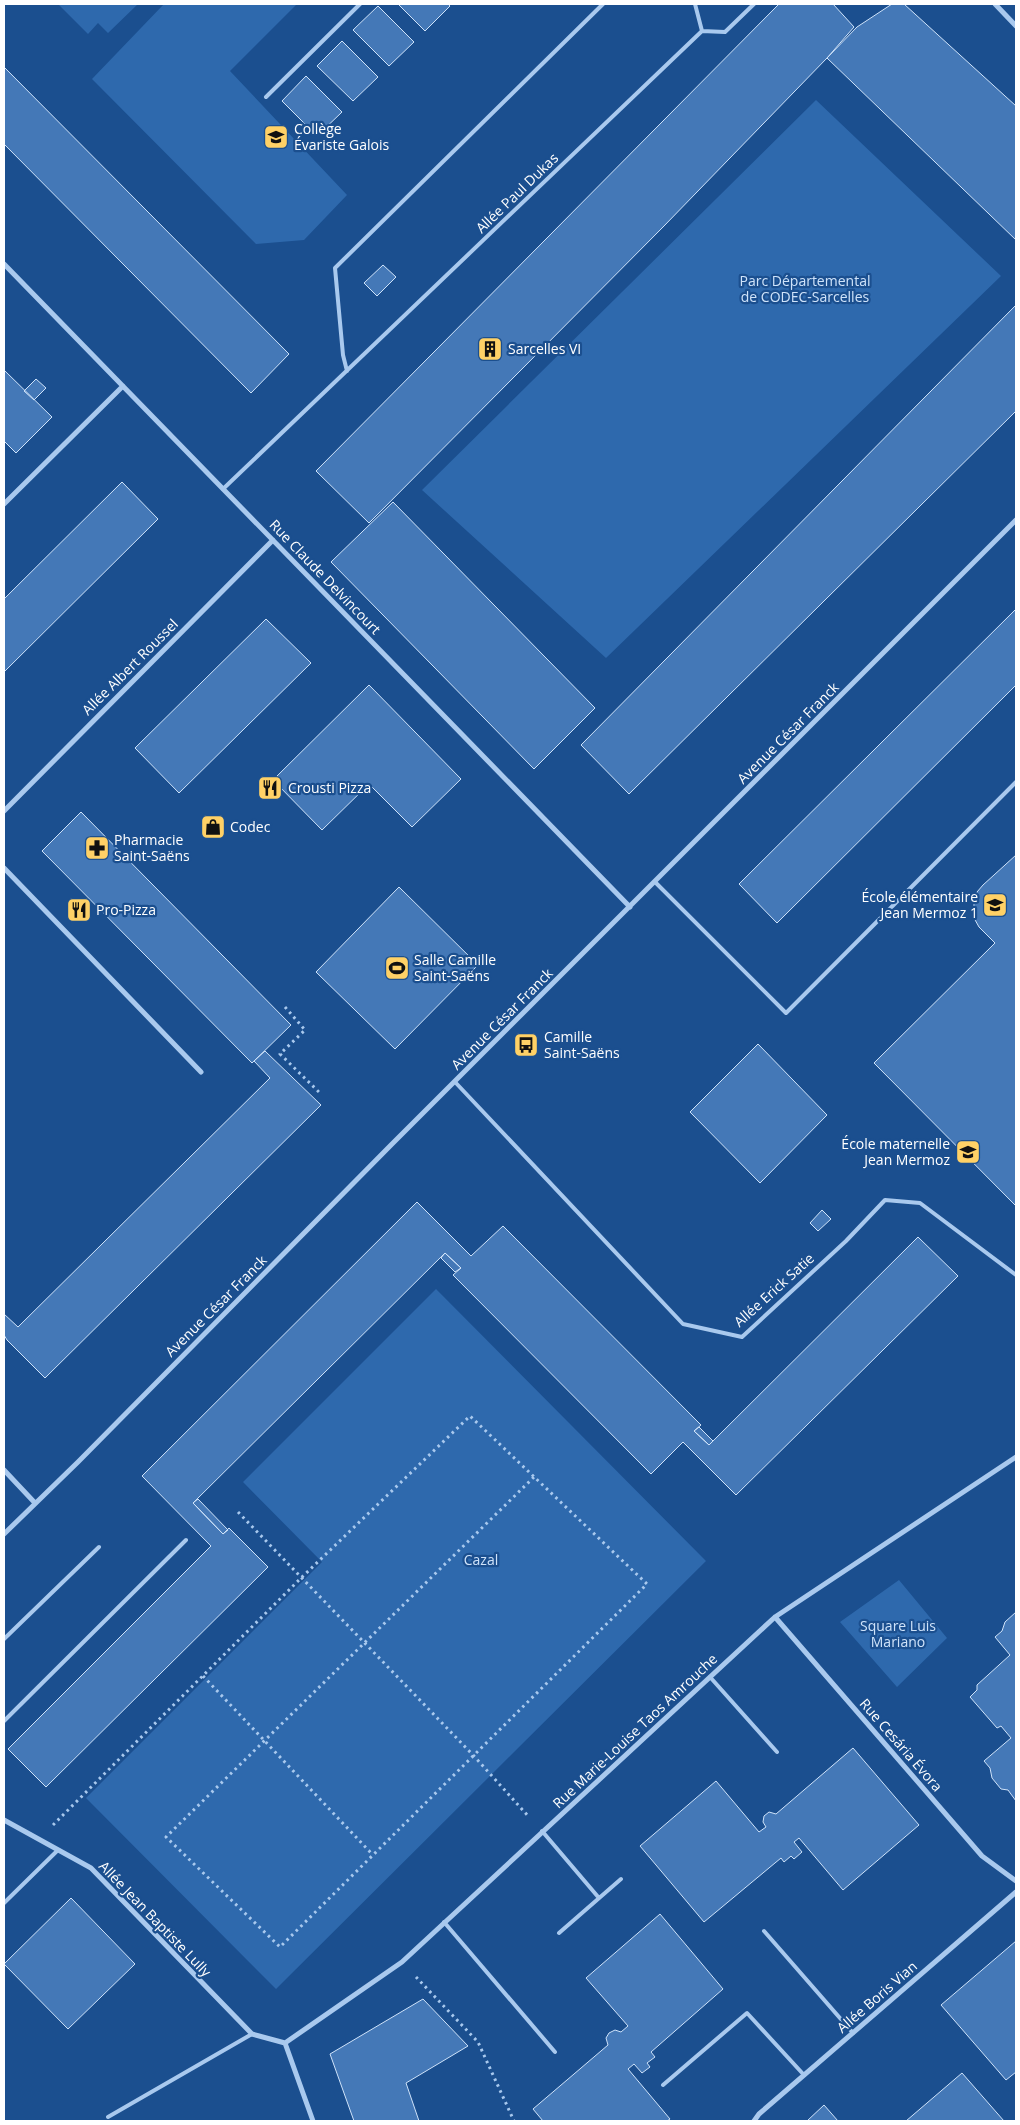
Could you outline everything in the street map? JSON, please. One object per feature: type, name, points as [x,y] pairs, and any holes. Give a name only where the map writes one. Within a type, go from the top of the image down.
[{"type":"street","points":[[995,4],[1016,26]]},
{"type":"street","name":"Rue Claude Delvincourt","points":[[4,264],[630,907]]},
{"type":"street","points":[[4,504],[123,386]]},
{"type":"street","name":"Avenue César Franck","points":[[4,1534],[1016,520]]},
{"type":"street","name":"Allée Albert Roussel","points":[[4,811],[273,540]]},
{"type":"street","points":[[4,868],[201,1072]]},
{"type":"street","name":"Rue Marie-Louise Taos Amrouche","points":[[285,2043],[402,1962],[775,1617],[1016,1457]]},
{"type":"street","points":[[4,1470],[35,1503]]},
{"type":"street","name":"Rue Cesária Évora","points":[[775,1617],[982,1856],[1016,1881]]},
{"type":"street","name":"Allée Jean Baptiste Lully","points":[[4,1820],[91,1868],[252,2034]]},
{"type":"street","name":"Allée Boris Vian","points":[[754,2121],[759,2114],[1016,1892]]},
{"type":"street","points":[[252,2034],[285,2043],[313,2121]]},
{"type":"lane","points":[[266,97],[360,4]]},
{"type":"lane","points":[[346,371],[335,268],[603,4]]},
{"type":"lane","points":[[695,4],[702,31],[725,32],[754,4]]},
{"type":"lane","name":"Allée Paul Dukas","points":[[223,489],[702,31]]},
{"type":"lane","points":[[656,882],[786,1012],[1016,782]]},
{"type":"lane","name":"Allée Erick Satie","points":[[454,1082],[683,1324],[742,1337],[846,1241],[885,1200],[920,1203],[1016,1275]]},
{"type":"lane","points":[[4,1721],[186,1540]]},
{"type":"lane","points":[[4,1639],[98,1547]]},
{"type":"lane","points":[[710,1677],[777,1752]]},
{"type":"lane","points":[[542,1831],[600,1898]]},
{"type":"lane","points":[[4,1903],[58,1850]]},
{"type":"lane","points":[[559,1933],[622,1879]]},
{"type":"lane","points":[[444,1922],[556,2052]]},
{"type":"lane","points":[[764,1931],[853,2033]]},
{"type":"lane","points":[[663,2086],[747,2013],[804,2075]]},
{"type":"lane","points":[[108,2117],[252,2034]]},
{"type":"path","points":[[285,1007],[305,1030],[280,1054],[321,1094]]},
{"type":"path","points":[[39,1840],[301,1578],[470,1416],[534,1476],[647,1584],[280,1947],[166,1837],[534,1476]]},
{"type":"path","points":[[238,1512],[473,1755],[542,1831]]},
{"type":"path","points":[[202,1676],[373,1855]]},
{"type":"path","points":[[402,1962],[478,2042],[514,2121]]},
{"type":"green space","points":[[58,4],[138,4],[108,33],[98,23],[88,34]]},
{"type":"green space","points":[[164,4],[297,4],[230,71],[347,195],[304,240],[256,244],[92,79]]},
{"type":"green space","name":"Parc Départemental de CODEC-Sarcelles","points":[[816,100],[1001,276],[606,658],[422,490]]},
{"type":"green space","name":"Cazal","points":[[436,1289],[706,1561],[276,1989],[86,1798],[322,1562],[243,1482]]},
{"type":"green space","name":"Square Luis Mariano","points":[[899,1580],[947,1638],[897,1687],[840,1622]]},
{"type":"building","points":[[398,4],[448,4],[450,6],[425,31]]},
{"type":"building","name":"Sarcelles VI","points":[[779,4],[833,4],[854,27],[827,58],[664,226],[369,523],[316,471]]},
{"type":"building","points":[[892,4],[904,4],[1016,106],[1016,240],[827,58],[857,27]]},
{"type":"building","points":[[378,6],[414,42],[389,66],[353,30]]},
{"type":"building","points":[[342,41],[378,77],[353,101],[317,66]]},
{"type":"building","points":[[4,67],[289,354],[251,393],[4,144]]},
{"type":"building","points":[[306,76],[342,112],[317,136],[282,101]]},
{"type":"building","points":[[383,265],[396,277],[377,296],[364,283]]},
{"type":"building","points":[[1016,305],[1016,411],[629,794],[581,745]]},
{"type":"building","points":[[4,370],[52,417],[16,453],[4,441]]},
{"type":"building","points":[[36,379],[46,388],[34,400],[24,391]]},
{"type":"building","points":[[122,482],[158,519],[4,672],[4,599]]},
{"type":"building","points":[[393,502],[595,708],[534,769],[331,562]]},
{"type":"building","points":[[1016,609],[1016,685],[777,923],[739,884]]},
{"type":"building","points":[[266,619],[311,663],[179,793],[135,748]]},
{"type":"building","points":[[369,685],[461,779],[412,827],[369,784],[322,830],[273,780]]},
{"type":"building","points":[[81,812],[291,1025],[252,1063],[42,851]]},
{"type":"building","name":"École maternelle Jean Mermoz","points":[[1016,855],[1015,1205],[874,1063],[995,943],[979,927],[974,918],[974,901],[977,892],[983,885]]},
{"type":"building","name":"Salle Camille Saint-Saëns","points":[[399,887],[478,965],[395,1049],[316,972]]},
{"type":"building","points":[[758,1044],[827,1115],[760,1183],[690,1112]]},
{"type":"building","points":[[265,1051],[321,1105],[45,1378],[7,1340],[4,1335],[4,1314],[18,1327],[270,1078],[254,1061]]},
{"type":"building","points":[[417,1202],[471,1256],[503,1226],[701,1425],[694,1431],[709,1445],[918,1237],[958,1276],[736,1495],[683,1442],[651,1474],[453,1275],[461,1268],[445,1253],[193,1503],[223,1534],[229,1528],[268,1567],[46,1787],[8,1749],[211,1546],[142,1476]]},
{"type":"building","points":[[822,1210],[831,1219],[818,1231],[810,1223]]},
{"type":"building","points":[[445,1253],[461,1268],[455,1272],[441,1258]]},
{"type":"building","points":[[699,1427],[713,1441],[709,1445],[694,1431]]},
{"type":"building","points":[[198,1499],[228,1530],[223,1534],[193,1503]]},
{"type":"building","points":[[1016,1612],[1016,1801],[1008,1790],[1001,1789],[992,1778],[990,1768],[984,1761],[1011,1738],[1001,1726],[997,1728],[970,1697],[977,1690],[977,1685],[1010,1655],[995,1637],[1002,1631],[1005,1622]]},
{"type":"building","points":[[853,1748],[919,1825],[843,1890],[799,1838],[794,1842],[802,1852],[794,1859],[791,1856],[784,1862],[781,1858],[704,1922],[640,1846],[716,1781],[759,1832],[766,1827],[763,1822],[764,1816],[769,1812],[776,1814]]},
{"type":"building","points":[[71,1898],[135,1964],[68,2029],[4,1964]]},
{"type":"building","points":[[660,1914],[723,1989],[651,2052],[655,2057],[647,2063],[650,2067],[642,2073],[634,2064],[628,2069],[670,2119],[667,2121],[543,2121],[533,2109],[608,2045],[606,2038],[609,2033],[615,2030],[621,2032],[628,2026],[586,1978]]},
{"type":"building","points":[[1016,1941],[1016,2072],[1006,2080],[941,2005]]},
{"type":"building","points":[[423,1999],[468,2046],[406,2083],[419,2121],[354,2121],[330,2054]]},
{"type":"building","points":[[962,2073],[1004,2121],[906,2121]]},
{"type":"building","points":[[824,2105],[838,2121],[807,2121]]},
{"type":"place","name":"Collège Évariste Galois","points":[[276,137]]},
{"type":"place","name":"Sarcelles VI","points":[[490,349]]},
{"type":"place","name":"Crousti Pizza","points":[[270,788]]},
{"type":"place","name":"Codec","points":[[213,827]]},
{"type":"place","name":"Pharmacie Saint-Saëns","points":[[97,848]]},
{"type":"place","name":"École élémentaire Jean Mermoz 1","points":[[995,905]]},
{"type":"place","name":"Pro-Pizza","points":[[79,910]]},
{"type":"place","name":"Salle Camille Saint-Saëns","points":[[397,968]]},
{"type":"place","name":"Camille Saint-Saëns","points":[[526,1045]]},
{"type":"place","name":"École maternelle Jean Mermoz","points":[[968,1152]]}]
